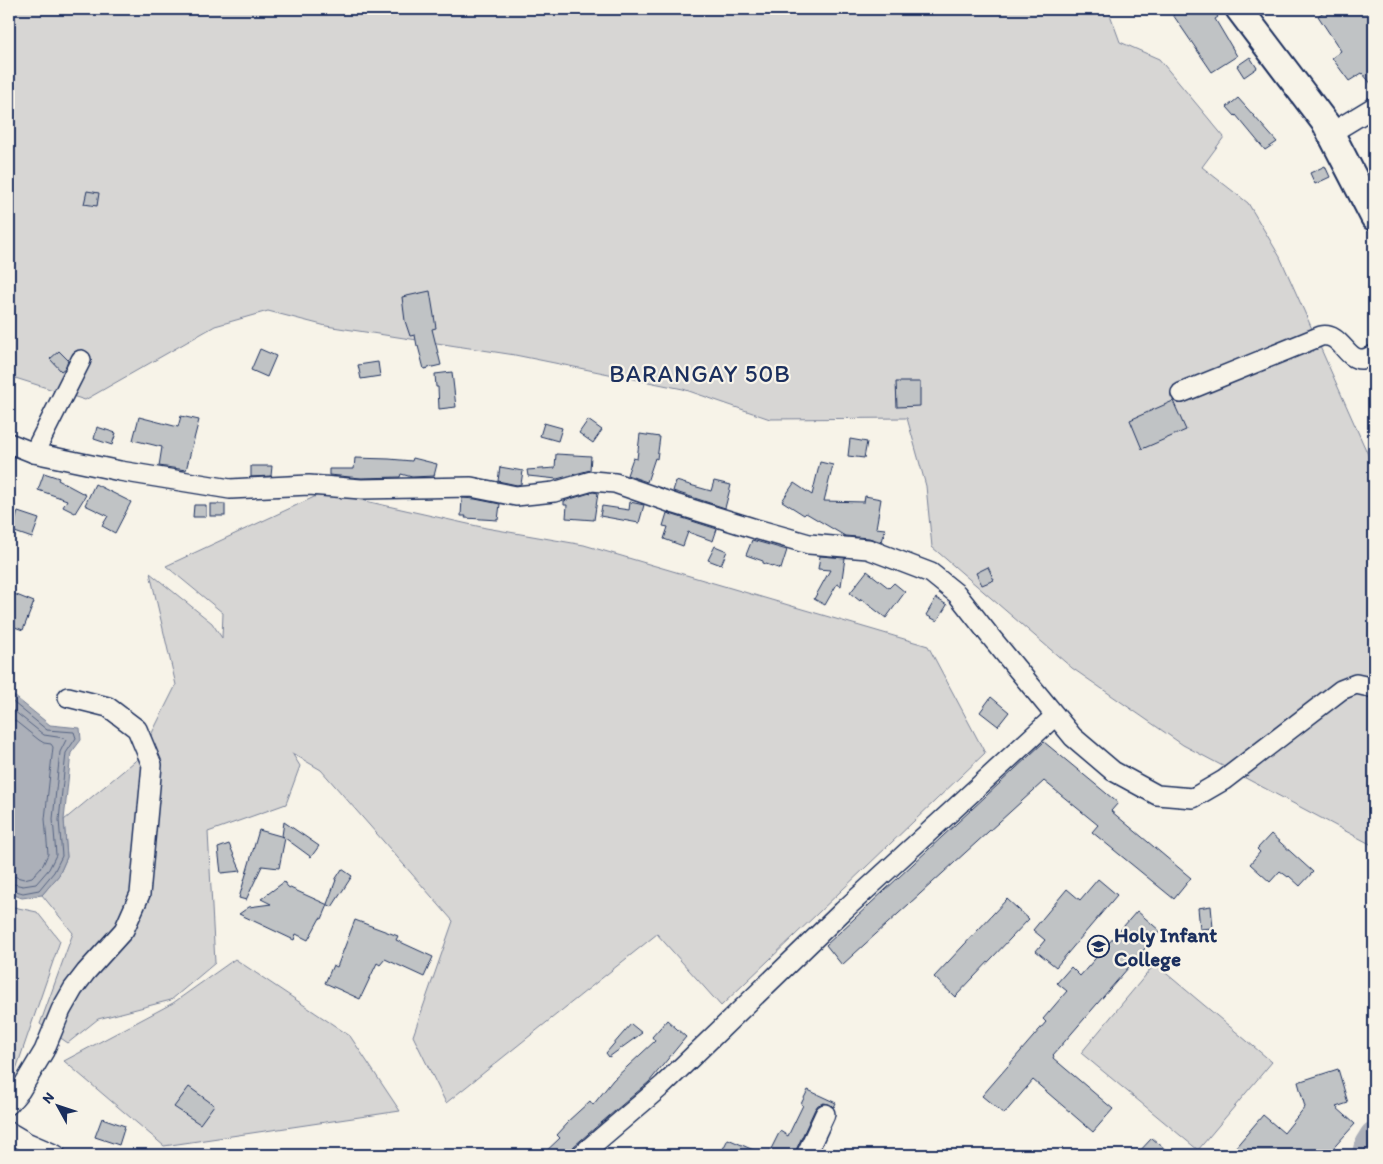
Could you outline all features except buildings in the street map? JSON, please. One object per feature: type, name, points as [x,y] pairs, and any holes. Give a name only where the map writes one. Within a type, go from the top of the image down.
[{"type":"main road","points":[[1239,9],[1326,124],[1374,217]]},
{"type":"street","points":[[1331,133],[1374,107]]},
{"type":"street","points":[[1181,393],[1321,336],[1327,335],[1335,339],[1356,359],[1362,360],[1374,355]]},
{"type":"street","points":[[34,453],[81,360]]},
{"type":"street","points":[[9,442],[34,453],[120,471],[230,489],[310,485],[361,489],[471,488],[516,496],[554,492],[592,480],[615,483],[756,530],[809,544],[868,549],[932,573],[957,594],[1073,737],[1113,771],[1157,795],[1193,798],[1224,780],[1340,690],[1356,684],[1374,688]]},
{"type":"street","points":[[9,1104],[20,1091],[44,1051],[61,1010],[73,989],[124,930],[140,894],[152,765],[137,729],[108,708],[68,697]]},
{"type":"street","points":[[580,1155],[664,1085],[843,912],[1055,716]]},
{"type":"street","points":[[806,1155],[825,1114]]},
{"type":"street","points":[[9,1132],[26,1142],[56,1155]]},
{"type":"shaded area","points":[[9,9],[1108,9],[1120,42],[1159,59],[1224,137],[1202,167],[1248,203],[1280,257],[1374,468],[1374,845],[1183,745],[1072,668],[932,547],[926,486],[907,418],[770,419],[683,389],[515,355],[326,326],[268,311],[215,326],[85,400],[9,376]]},
{"type":"shaded area","points":[[325,492],[486,528],[584,545],[928,646],[985,753],[721,1006],[657,934],[446,1103],[413,1036],[453,921],[321,770],[292,753],[300,766],[286,804],[208,832],[215,963],[171,1000],[98,1019],[68,1043],[40,1024],[73,933],[42,895],[59,875],[67,857],[64,820],[140,757],[176,685],[150,573],[212,623],[222,638],[223,613],[166,566]]},
{"type":"shaded area","points":[[9,906],[37,912],[60,941],[10,1087],[9,1086]]},
{"type":"shaded area","points":[[235,959],[350,1036],[400,1111],[164,1146],[64,1061],[173,1003]]},
{"type":"shaded area","points":[[1155,964],[1272,1062],[1198,1150],[1081,1053]]},
{"type":"water","points":[[9,692],[50,725],[80,728],[81,740],[71,753],[64,820],[67,857],[59,875],[42,895],[22,898],[9,893]]},
{"type":"waterway","points":[[1366,1155],[1369,1144],[1374,1136]]},
{"type":"place","name":"Holy Infant College","points":[[1098,946]]},
{"type":"district","name":"BARANGAY 50B","points":[[700,373]]}]
